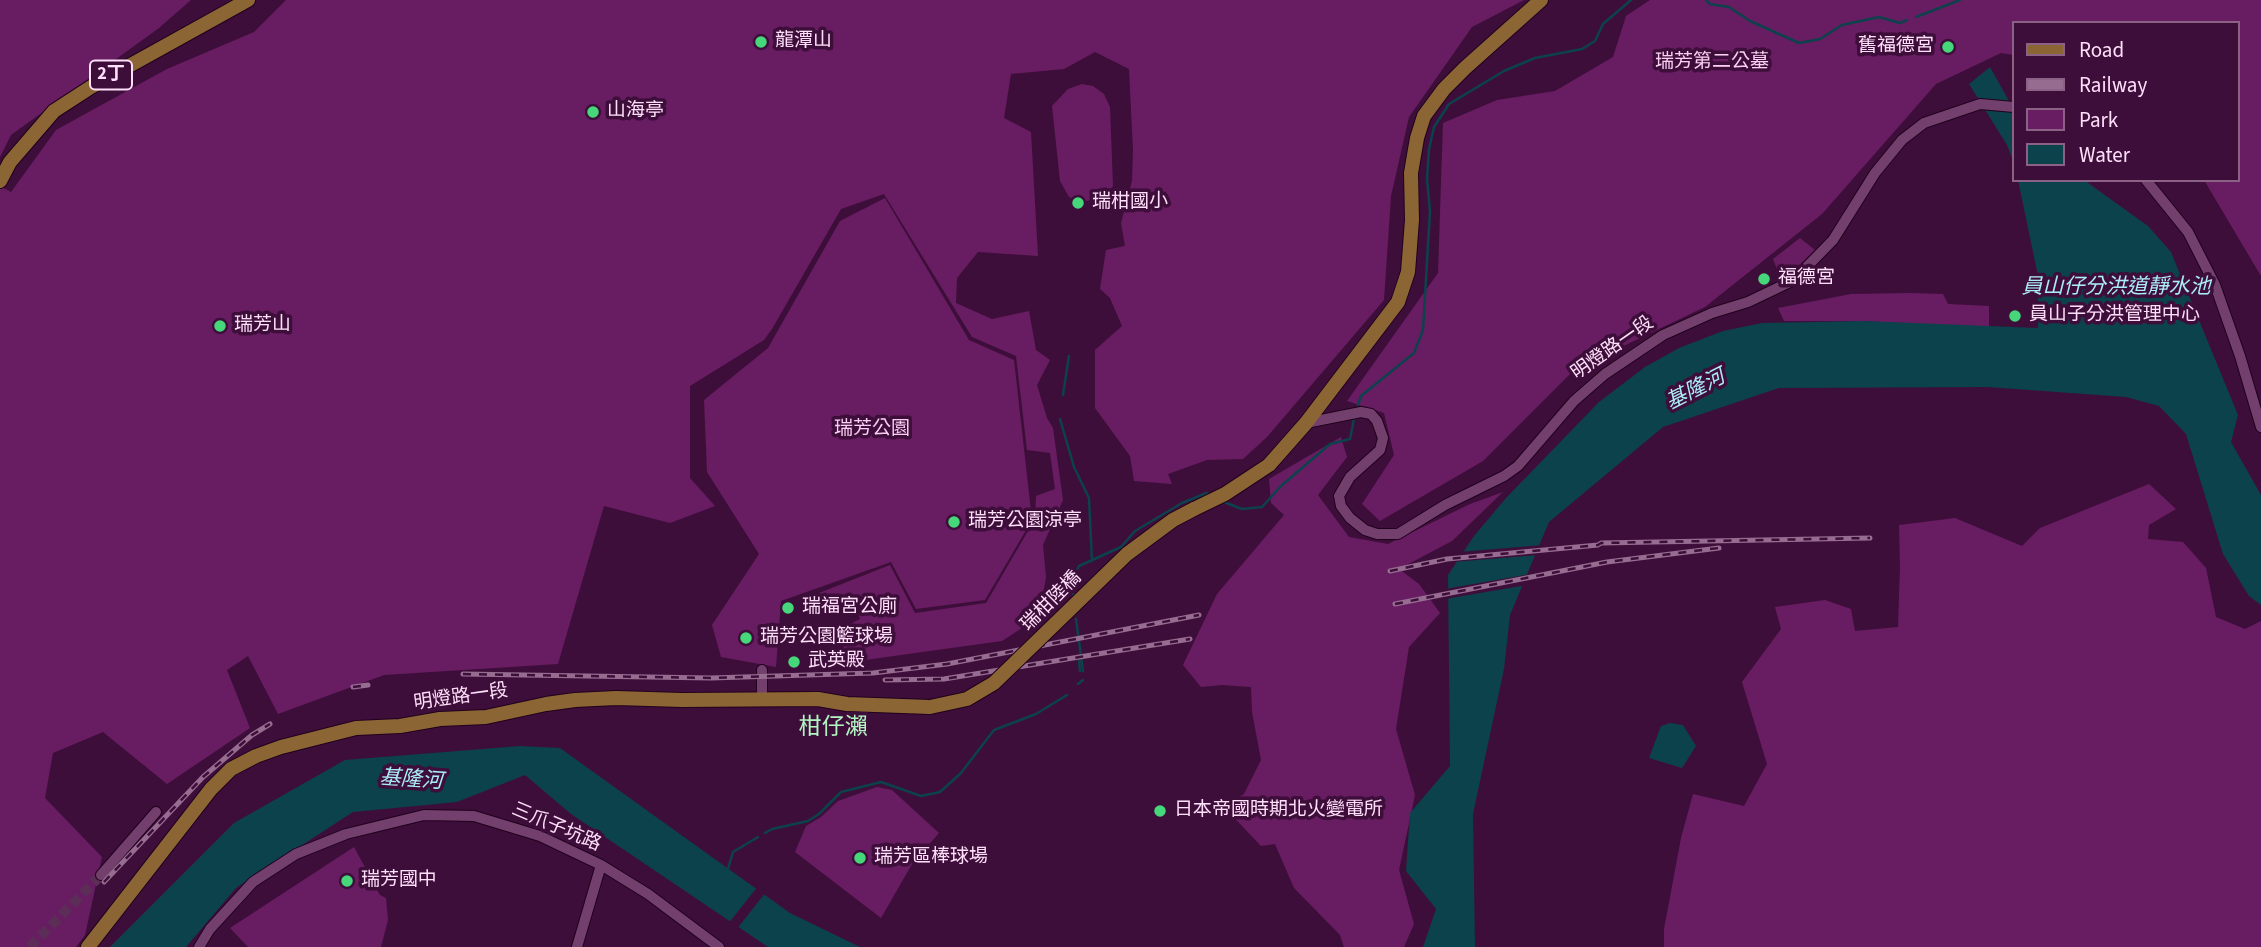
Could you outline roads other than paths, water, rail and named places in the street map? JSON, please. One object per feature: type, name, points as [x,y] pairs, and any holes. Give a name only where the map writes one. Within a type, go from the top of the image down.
[{"type":"main road","name":"2丁","points":[[0,181],[10,162],[54,111],[91,87],[248,0]]},
{"type":"main road","points":[[1306,423],[1398,302],[1408,272],[1412,220],[1411,173],[1424,116],[1444,89],[1465,68],[1541,0]]},
{"type":"main road","name":"瑞柑陸橋","points":[[930,707],[967,699],[981,693],[1005,675],[1128,554],[1173,520],[1225,494],[1269,465],[1306,423]]},
{"type":"main road","name":"明燈路一段","points":[[88,947],[211,789],[231,769],[256,756],[356,728],[486,717],[575,700],[818,699],[930,707]]},
{"type":"street","name":"明燈路一段","points":[[1306,423],[1361,412],[1371,414],[1377,421],[1383,438],[1380,450],[1350,477],[1339,496],[1340,506],[1365,530],[1377,534],[1398,534],[1518,466],[1574,401],[1605,374],[1663,335],[1712,313],[1748,302],[1794,280],[1833,240],[1875,173],[1895,148],[1924,123],[1968,106],[1980,104],[2012,107]]},
{"type":"street","points":[[2148,182],[2188,232],[2215,285],[2261,427]]},
{"type":"street","points":[[762,670],[762,699]]},
{"type":"street","points":[[1001,686],[969,704],[923,713],[866,710],[818,699],[931,702],[980,687],[1001,686]]},
{"type":"street","points":[[101,875],[156,812]]},
{"type":"street","name":"三爪子坑路","points":[[199,947],[210,929],[253,882],[296,854],[346,834],[415,816],[474,816],[527,831],[601,865],[648,894],[714,945]]},
{"type":"street","points":[[577,947],[601,865]]},
{"type":"water","points":[[1990,67],[2012,106],[2012,158],[2007,145],[1969,84]]},
{"type":"water","points":[[2018,182],[2087,182],[2148,226],[2171,252],[2238,415],[2231,442],[2261,495],[2261,605],[2249,596],[2223,554],[2186,434],[2159,406],[2126,397],[1988,387],[1779,388],[1663,427],[1549,522],[1510,615],[1504,669],[1473,814],[1475,947],[1423,947],[1436,909],[1406,871],[1410,813],[1450,766],[1448,575],[1474,536],[1506,498],[1599,402],[1645,367],[1679,348],[1723,331],[1762,323],[1864,321],[2038,328],[2038,276]]},
{"type":"water","points":[[1670,723],[1683,725],[1696,746],[1682,768],[1649,758],[1661,726]]},
{"type":"water","name":"基隆河","points":[[520,746],[560,748],[790,913],[860,947],[768,947],[571,814],[525,775],[457,802],[353,812],[236,888],[186,947],[110,947],[234,823],[345,760]]},
{"type":"waterway","points":[[1358,405],[1361,396],[1414,353],[1423,330],[1430,211],[1427,179],[1429,149],[1434,127],[1449,104],[1504,71],[1535,58],[1582,49],[1595,41],[1603,24],[1631,0]]},
{"type":"waterway","points":[[1706,0],[1710,4],[1729,7],[1750,21],[1799,43],[1820,39],[1842,25],[1879,17],[1900,23],[1907,20]]},
{"type":"waterway","points":[[1916,17],[1960,0]]},
{"type":"waterway","points":[[1063,395],[1069,356]]},
{"type":"waterway","points":[[1060,419],[1074,467],[1089,498],[1092,561]]},
{"type":"waterway","points":[[1224,502],[1242,509],[1262,507],[1281,486],[1330,444],[1350,439],[1354,419]]},
{"type":"waterway","points":[[1073,594],[1071,582],[1079,566],[1121,547],[1135,531],[1182,503],[1209,494]]},
{"type":"waterway","points":[[1076,619],[1083,671]]},
{"type":"waterway","points":[[1079,661],[1080,671]]},
{"type":"waterway","points":[[1078,684],[1083,680]]},
{"type":"waterway","points":[[765,833],[808,821],[841,792],[881,782],[921,796],[940,792],[961,773],[994,730],[1036,714],[1067,695]]},
{"type":"waterway","points":[[727,872],[733,852],[758,837]]},
{"type":"tunnel","points":[[30,947],[101,875]]},
{"type":"railway","points":[[1390,571],[1447,559],[1601,543],[1870,538]]},
{"type":"railway","points":[[1395,604],[1607,562],[1719,548]]},
{"type":"railway","points":[[463,674],[711,678],[873,673],[947,664],[1199,615]]},
{"type":"railway","points":[[885,680],[944,679],[1190,639]]},
{"type":"railway","points":[[353,687],[368,685]]},
{"type":"railway","points":[[104,882],[203,777],[252,735],[270,724]]},
{"type":"place","name":"龍潭山","points":[[761,42]]},
{"type":"place","name":"舊福德宮","points":[[1948,47]]},
{"type":"place","name":"山海亭","points":[[593,112]]},
{"type":"place","name":"瑞柑國小","points":[[1078,203]]},
{"type":"place","name":"福德宮","points":[[1764,279]]},
{"type":"place","name":"員山子分洪管理中心","points":[[2015,316]]},
{"type":"place","name":"瑞芳山","points":[[220,326]]},
{"type":"place","name":"瑞芳公園涼亭","points":[[954,522]]},
{"type":"place","name":"瑞福宮公廁","points":[[788,608]]},
{"type":"place","name":"瑞芳公園籃球場","points":[[746,638]]},
{"type":"place","name":"武英殿","points":[[794,662]]},
{"type":"place","name":"日本帝國時期北火變電所","points":[[1160,811]]},
{"type":"place","name":"瑞芳區棒球場","points":[[860,858]]},
{"type":"place","name":"瑞芳國中","points":[[347,881]]},
{"type":"district","name":"柑仔瀨","points":[[833,729]]},
{"type":"park label","name":"瑞芳第二公墓","points":[[1712,63]]},
{"type":"park label","name":"瑞芳公園","points":[[872,430]]},
{"type":"water label","name":"員山仔分洪道靜水池","points":[[2116,288]]}]
